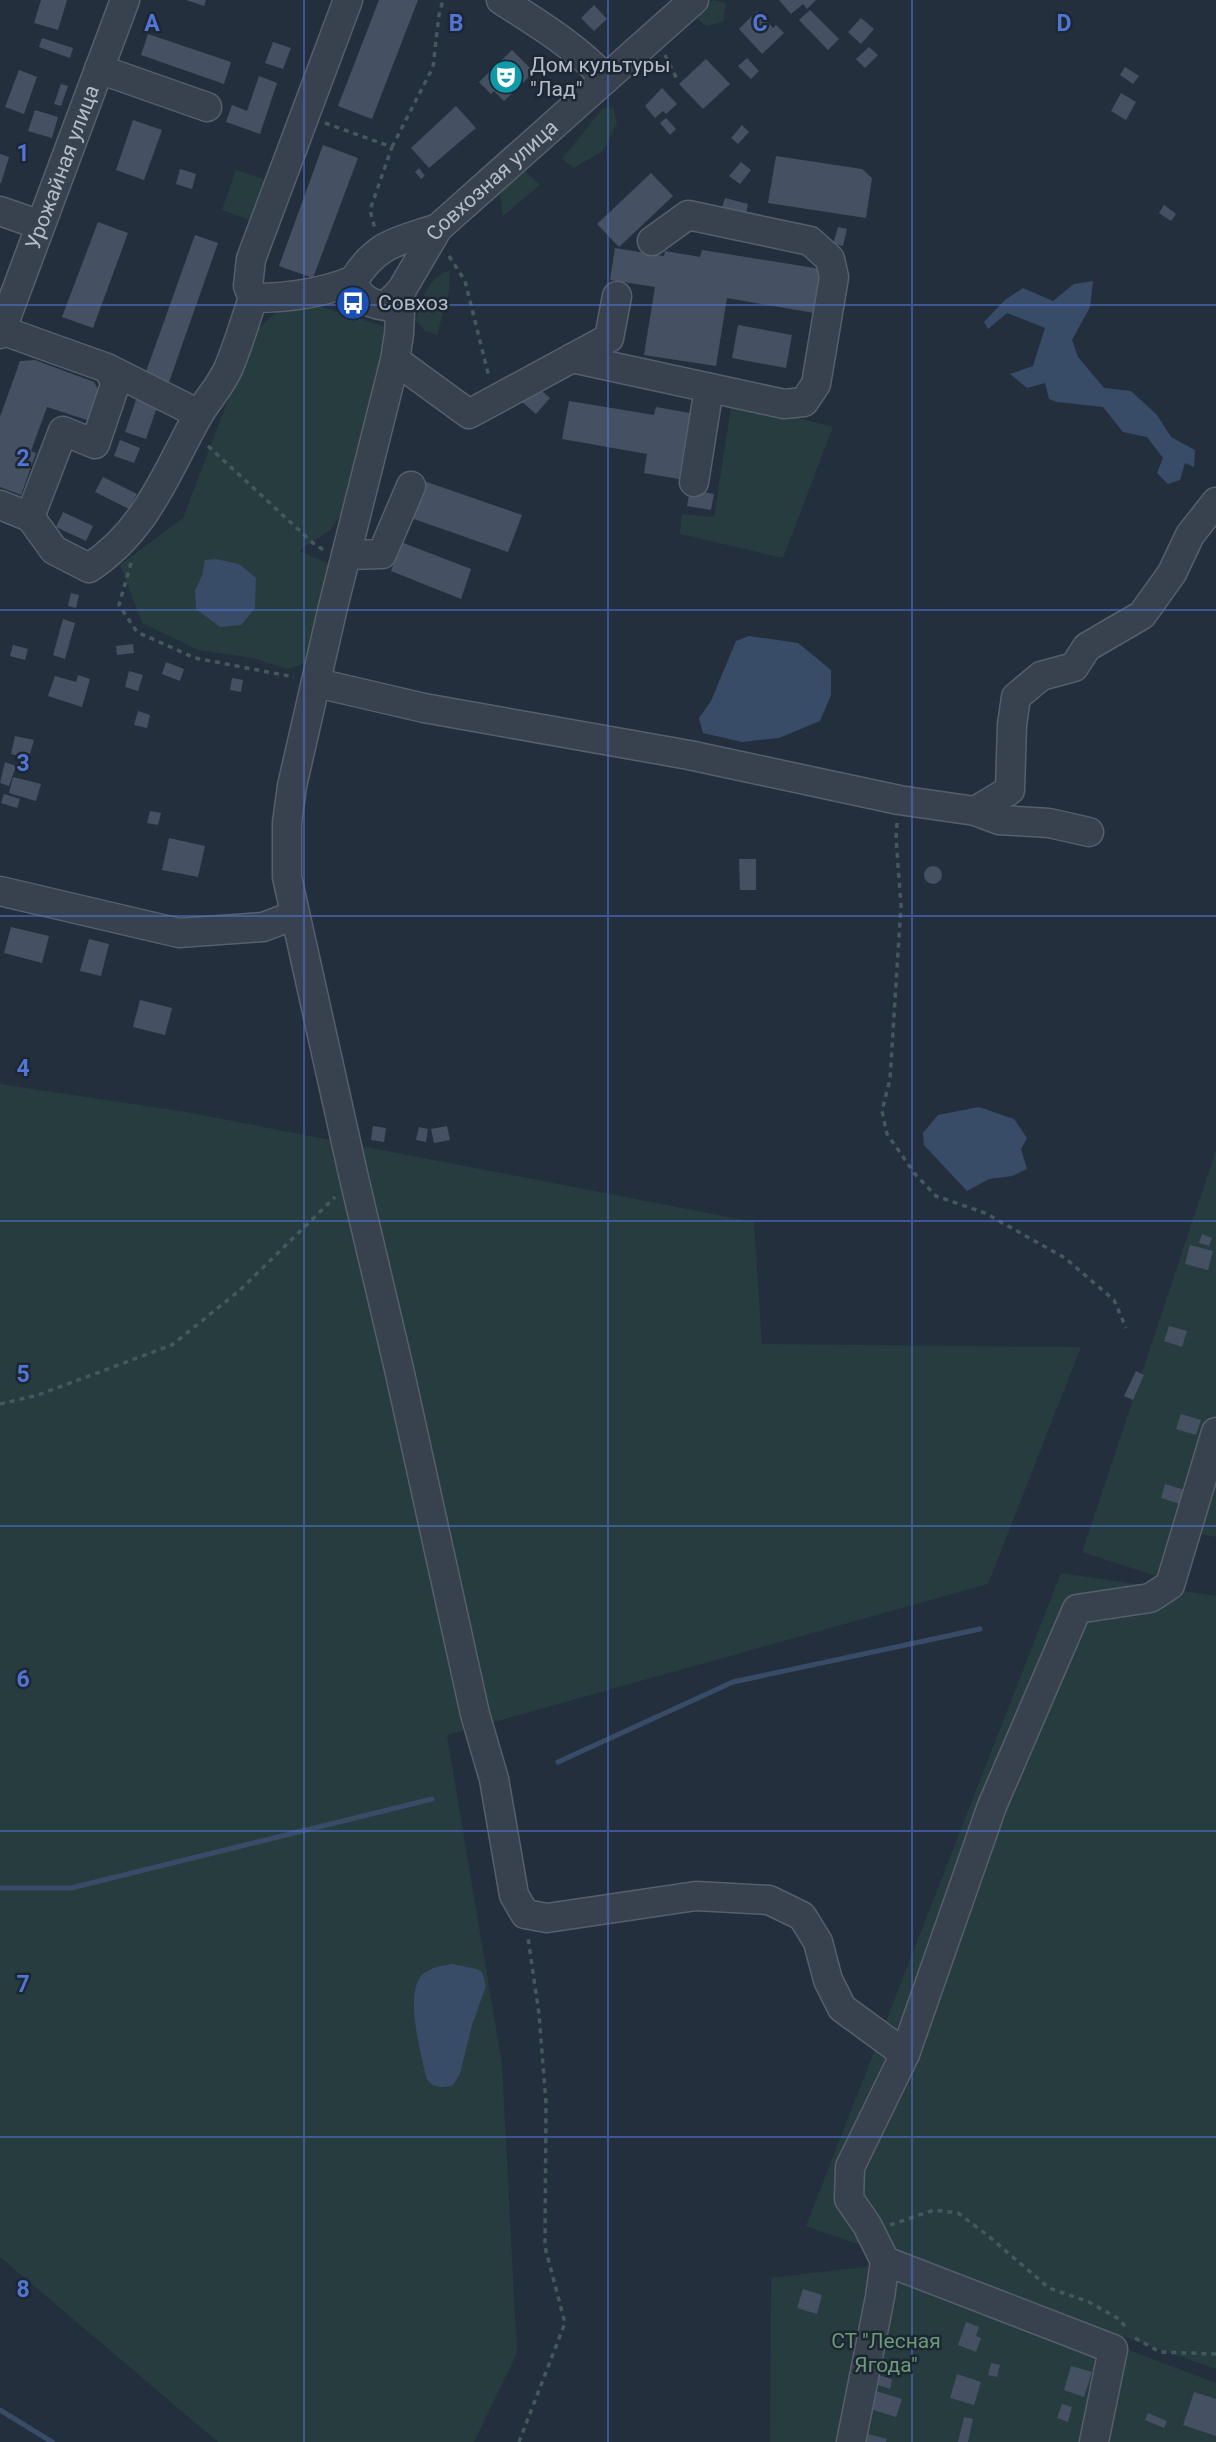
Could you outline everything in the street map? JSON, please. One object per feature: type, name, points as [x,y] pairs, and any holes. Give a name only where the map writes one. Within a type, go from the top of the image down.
[{"type":"street","name":"Урожайная улица","points":[[1,332],[125,0]]},
{"type":"street","points":[[0,505],[30,517],[54,550],[89,568],[106,557],[153,502],[195,422],[227,371],[253,298],[248,286],[251,259],[348,0]]},
{"type":"street","points":[[500,0],[543,27],[591,63],[605,78]]},
{"type":"street","name":"Совхозная улица","points":[[401,290],[438,228],[694,0]]},
{"type":"street","points":[[99,69],[207,107]]},
{"type":"street","points":[[0,211],[40,225]]},
{"type":"street","points":[[572,358],[784,404],[804,402],[816,384],[834,277],[830,259],[810,241],[688,215],[652,241]]},
{"type":"street","points":[[253,298],[271,298],[337,287],[355,280],[361,268],[382,247],[438,228]]},
{"type":"street","points":[[355,280],[360,296],[374,305],[386,306],[401,290]]},
{"type":"street","points":[[401,290],[395,360],[292,786],[287,823],[287,877],[400,1369],[475,1714],[494,1779],[514,1895],[525,1914],[547,1917],[695,1896],[769,1900],[802,1916],[818,1942],[828,1980],[842,2008],[905,2054]]},
{"type":"street","points":[[395,360],[480,408],[609,338],[617,296]]},
{"type":"street","points":[[1,332],[107,368],[195,422]]},
{"type":"street","points":[[30,517],[62,431],[95,444],[116,382],[107,368]]},
{"type":"street","points":[[694,482],[709,388]]},
{"type":"street","points":[[345,559],[382,554],[411,486]]},
{"type":"street","points":[[975,811],[1010,790],[1012,725],[1016,697],[1041,676],[1074,667],[1087,647],[1142,615],[1172,573],[1190,536],[1216,502]]},
{"type":"street","points":[[317,683],[424,708],[689,755],[899,800],[975,811],[999,820],[1049,823],[1089,832]]},
{"type":"street","points":[[0,891],[179,933],[263,927],[295,915]]},
{"type":"street","points":[[851,2442],[885,2261],[867,2225],[849,2199],[850,2167],[905,2054],[992,1806],[1077,1609],[1150,1598],[1170,1585],[1216,1432]]},
{"type":"street","points":[[885,2261],[1113,2349],[1094,2442]]},
{"type":"path","points":[[382,247],[370,210],[392,147],[433,67],[443,0]]},
{"type":"path","points":[[304,116],[392,147]]},
{"type":"path","points":[[448,256],[465,281],[491,385],[480,408]]},
{"type":"path","points":[[195,422],[313,543],[345,559]]},
{"type":"path","points":[[132,529],[137,543],[119,605],[137,632],[195,658],[317,683]]},
{"type":"path","points":[[899,800],[896,838],[901,905],[890,1079],[882,1111],[887,1134],[915,1174],[936,1196],[985,1213],[1065,1258],[1114,1300],[1126,1328]]},
{"type":"path","points":[[0,1404],[38,1395],[172,1345],[240,1290],[354,1178]]},
{"type":"path","points":[[519,2442],[565,2323],[545,2246],[546,2103],[539,2014],[525,1914]]},
{"type":"path","points":[[867,2225],[884,2227],[934,2210],[958,2213],[1049,2288],[1089,2302],[1119,2319],[1136,2341],[1160,2352],[1216,2354]]},
{"type":"green space","points":[[713,0],[726,3],[723,22],[706,26],[695,16]]},
{"type":"green space","points":[[613,107],[617,123],[603,151],[574,168],[562,159],[603,108]]},
{"type":"green space","points":[[236,170],[264,179],[250,220],[222,210]]},
{"type":"green space","points":[[524,170],[540,185],[503,216],[500,193],[512,178]]},
{"type":"green space","points":[[450,270],[449,291],[437,335],[424,330],[416,320],[423,297],[431,283]]},
{"type":"green space","points":[[316,305],[383,326],[383,359],[344,511],[330,530],[299,551],[332,565],[309,662],[287,669],[253,658],[198,650],[142,623],[120,565],[183,518],[254,332],[278,311]]},
{"type":"green space","points":[[732,401],[833,427],[783,558],[680,534],[682,514],[714,517]]},
{"type":"green space","points":[[0,1084],[186,1112],[754,1222],[762,1344],[1081,1347],[988,1584],[447,1735],[502,2064],[517,2353],[474,2442],[218,2442],[0,2257]]},
{"type":"green space","points":[[1216,1150],[1216,1537],[1196,1533],[1159,1577],[1082,1552]]},
{"type":"green space","points":[[1061,1573],[1216,1596],[1216,2369],[806,2226]]},
{"type":"green space","name":"СТ \"Лесная Ягода\"","points":[[898,2263],[1216,2383],[1216,2442],[770,2442],[771,2278]]},
{"type":"water","points":[[1093,281],[1090,307],[1072,340],[1078,357],[1104,388],[1131,391],[1157,415],[1171,437],[1195,450],[1194,467],[1185,463],[1180,480],[1168,484],[1157,473],[1163,458],[1147,437],[1123,432],[1103,407],[1057,402],[1049,399],[1045,383],[1027,388],[1010,374],[1033,366],[1045,328],[1007,313],[988,329],[984,322],[1005,300],[1023,288],[1053,301],[1074,284]]},
{"type":"water","points":[[216,559],[239,564],[256,578],[255,608],[241,625],[220,627],[196,609],[195,590],[202,576],[205,560]]},
{"type":"water","points":[[749,636],[798,643],[831,670],[831,695],[820,721],[779,738],[742,742],[703,733],[699,718],[711,701],[736,641]]},
{"type":"water","points":[[979,1107],[1014,1119],[1027,1138],[1021,1149],[1027,1169],[1012,1176],[989,1179],[967,1191],[924,1145],[923,1133],[938,1115]]},
{"type":"water","points":[[452,1964],[482,1972],[486,1986],[472,2025],[460,2074],[453,2085],[441,2087],[431,2083],[426,2077],[415,2024],[414,1996],[417,1984],[425,1972]]},
{"type":"building","points":[[41,0],[67,0],[58,30],[34,23]]},
{"type":"building","points":[[186,0],[206,0],[204,6]]},
{"type":"building","points":[[379,0],[418,0],[372,119],[338,106]]},
{"type":"building","points":[[779,0],[816,0],[807,9],[803,4],[791,14]]},
{"type":"building","points":[[594,5],[607,19],[594,31],[581,18]]},
{"type":"building","points":[[810,10],[839,39],[828,50],[799,20]]},
{"type":"building","points":[[757,11],[773,28],[776,25],[784,33],[762,54],[739,29]]},
{"type":"building","points":[[861,18],[874,29],[861,44],[848,32]]},
{"type":"building","points":[[148,34],[231,62],[224,84],[141,55]]},
{"type":"building","points":[[42,38],[73,48],[70,58],[39,47]]},
{"type":"building","points":[[273,42],[291,48],[283,69],[265,63]]},
{"type":"building","points":[[869,47],[878,55],[865,68],[856,59]]},
{"type":"building","name":"Дом культуры \"Лад\"","points":[[512,50],[534,72],[504,101],[494,91],[491,94],[479,82]]},
{"type":"building","points":[[747,58],[759,71],[751,79],[738,66]]},
{"type":"building","points":[[706,59],[730,84],[703,109],[679,84]]},
{"type":"building","points":[[1125,67],[1139,76],[1133,84],[1120,75]]},
{"type":"building","points":[[19,70],[37,77],[24,114],[5,107]]},
{"type":"building","points":[[259,76],[277,83],[260,134],[226,122],[232,105],[247,111]]},
{"type":"building","points":[[61,84],[68,86],[61,106],[54,104]]},
{"type":"building","points":[[662,88],[677,104],[666,114],[663,111],[655,118],[645,106]]},
{"type":"building","points":[[1121,93],[1136,102],[1126,120],[1111,111]]},
{"type":"building","points":[[456,106],[476,128],[429,168],[411,148]]},
{"type":"building","points":[[35,110],[58,117],[52,138],[28,131]]},
{"type":"building","points":[[666,118],[676,129],[670,135],[660,123]]},
{"type":"building","points":[[133,120],[162,130],[144,180],[116,170]]},
{"type":"building","points":[[742,125],[749,132],[738,144],[731,138]]},
{"type":"building","points":[[323,145],[358,158],[313,278],[279,266]]},
{"type":"building","points":[[0,154],[9,157],[1,183],[0,183]]},
{"type":"building","points":[[776,156],[862,169],[872,178],[866,218],[768,203]]},
{"type":"building","points":[[741,162],[751,170],[740,184],[729,176]]},
{"type":"building","points":[[419,168],[425,176],[421,179],[415,172]]},
{"type":"building","points":[[180,169],[196,174],[192,189],[176,184]]},
{"type":"building","points":[[651,173],[673,196],[619,247],[597,224]]},
{"type":"building","points":[[725,198],[748,204],[746,214],[722,208]]},
{"type":"building","points":[[1164,205],[1176,214],[1171,221],[1159,213]]},
{"type":"building","points":[[98,222],[128,233],[93,328],[62,317]]},
{"type":"building","points":[[838,227],[847,229],[843,246],[833,244]]},
{"type":"building","points":[[195,235],[218,243],[167,388],[143,380]]},
{"type":"building","points":[[615,248],[664,256],[665,251],[700,257],[702,250],[821,269],[814,313],[727,298],[716,366],[644,355],[655,287],[610,280]]},
{"type":"building","points":[[738,325],[792,335],[786,368],[732,358]]},
{"type":"building","points":[[35,360],[94,382],[100,393],[90,421],[47,407],[31,451],[36,453],[21,495],[0,487],[0,417],[20,361]]},
{"type":"building","points":[[535,385],[550,398],[536,414],[521,401]]},
{"type":"building","points":[[138,394],[159,401],[146,439],[125,432]]},
{"type":"building","points":[[569,401],[654,415],[656,407],[690,413],[679,479],[644,473],[647,454],[562,439]]},
{"type":"building","points":[[120,440],[140,448],[134,463],[114,456]]},
{"type":"building","points":[[103,477],[137,494],[129,509],[95,492]]},
{"type":"building","points":[[424,481],[522,515],[508,552],[411,518]]},
{"type":"building","points":[[690,489],[714,494],[711,510],[687,506]]},
{"type":"building","points":[[63,512],[93,526],[86,541],[56,527]]},
{"type":"building","points":[[401,542],[471,569],[461,599],[391,571]]},
{"type":"building","points":[[71,593],[79,595],[76,608],[68,606]]},
{"type":"building","points":[[63,619],[75,623],[65,659],[53,655]]},
{"type":"building","points":[[133,644],[134,653],[117,655],[116,646]]},
{"type":"building","points":[[13,645],[28,649],[25,660],[10,656]]},
{"type":"building","points":[[166,662],[184,669],[180,681],[162,674]]},
{"type":"building","points":[[129,671],[143,675],[138,691],[125,687]]},
{"type":"building","points":[[78,675],[90,679],[82,707],[48,696],[55,676],[76,682]]},
{"type":"building","points":[[232,678],[243,680],[241,692],[230,690]]},
{"type":"building","points":[[138,711],[150,715],[147,728],[134,725]]},
{"type":"building","points":[[15,736],[34,740],[30,754],[23,752],[22,757],[11,754]]},
{"type":"building","points":[[5,762],[16,766],[9,786],[0,783]]},
{"type":"building","points":[[13,777],[41,784],[36,801],[9,793]]},
{"type":"building","points":[[4,794],[20,799],[17,808],[1,803]]},
{"type":"building","points":[[150,811],[161,813],[158,825],[147,823]]},
{"type":"building","points":[[169,838],[205,846],[198,877],[162,870]]},
{"type":"building","points":[[739,859],[756,859],[756,890],[740,890]]},
{"type":"building","points":[[929,866],[937,866],[942,875],[940,882],[929,884],[924,879],[924,871]]},
{"type":"building","points":[[11,927],[49,936],[42,963],[4,953]]},
{"type":"building","points":[[89,939],[109,944],[101,976],[80,971]]},
{"type":"building","points":[[140,1000],[172,1008],[165,1035],[133,1027]]},
{"type":"building","points":[[373,1126],[386,1128],[384,1142],[371,1140]]},
{"type":"building","points":[[447,1126],[450,1140],[434,1143],[431,1129]]},
{"type":"building","points":[[419,1127],[428,1129],[426,1142],[416,1140]]},
{"type":"building","points":[[1202,1234],[1212,1238],[1209,1246],[1199,1243]]},
{"type":"building","points":[[1190,1245],[1213,1251],[1208,1270],[1185,1264]]},
{"type":"building","points":[[1169,1326],[1187,1331],[1182,1347],[1164,1341]]},
{"type":"building","points":[[1136,1371],[1144,1375],[1133,1400],[1124,1396]]},
{"type":"building","points":[[1181,1414],[1201,1420],[1196,1435],[1176,1429]]},
{"type":"building","points":[[1165,1484],[1185,1490],[1180,1504],[1161,1498]]},
{"type":"building","points":[[803,2289],[822,2295],[817,2314],[797,2308]]},
{"type":"building","points":[[966,2322],[979,2327],[976,2336],[981,2338],[976,2352],[958,2345]]},
{"type":"building","points":[[991,2363],[1000,2365],[997,2377],[988,2375]]},
{"type":"building","points":[[1071,2366],[1092,2372],[1084,2397],[1064,2390]]},
{"type":"building","points":[[871,2373],[892,2379],[890,2389],[869,2382]]},
{"type":"building","points":[[957,2374],[981,2382],[974,2405],[950,2398]]},
{"type":"building","points":[[876,2391],[902,2399],[896,2417],[870,2409]]},
{"type":"building","points":[[1194,2392],[1216,2399],[1216,2436],[1183,2425]]},
{"type":"building","points":[[1062,2404],[1072,2407],[1068,2422],[1057,2418]]},
{"type":"building","points":[[1148,2413],[1167,2421],[1164,2428],[1145,2420]]},
{"type":"building","points":[[964,2417],[973,2419],[968,2442],[958,2442]]},
{"type":"building","points":[[864,2433],[887,2439],[886,2442],[861,2442]]},
{"type":"waterway","points":[[558,1762],[733,1682],[980,1629]]},
{"type":"waterway","points":[[0,1888],[71,1888],[432,1799]]},
{"type":"waterway","points":[[0,2410],[52,2442]]},
{"type":"place","name":"Дом культуры \"Лад\"","points":[[506,77]]},
{"type":"place","name":"Совхоз","points":[[353,303]]}]
